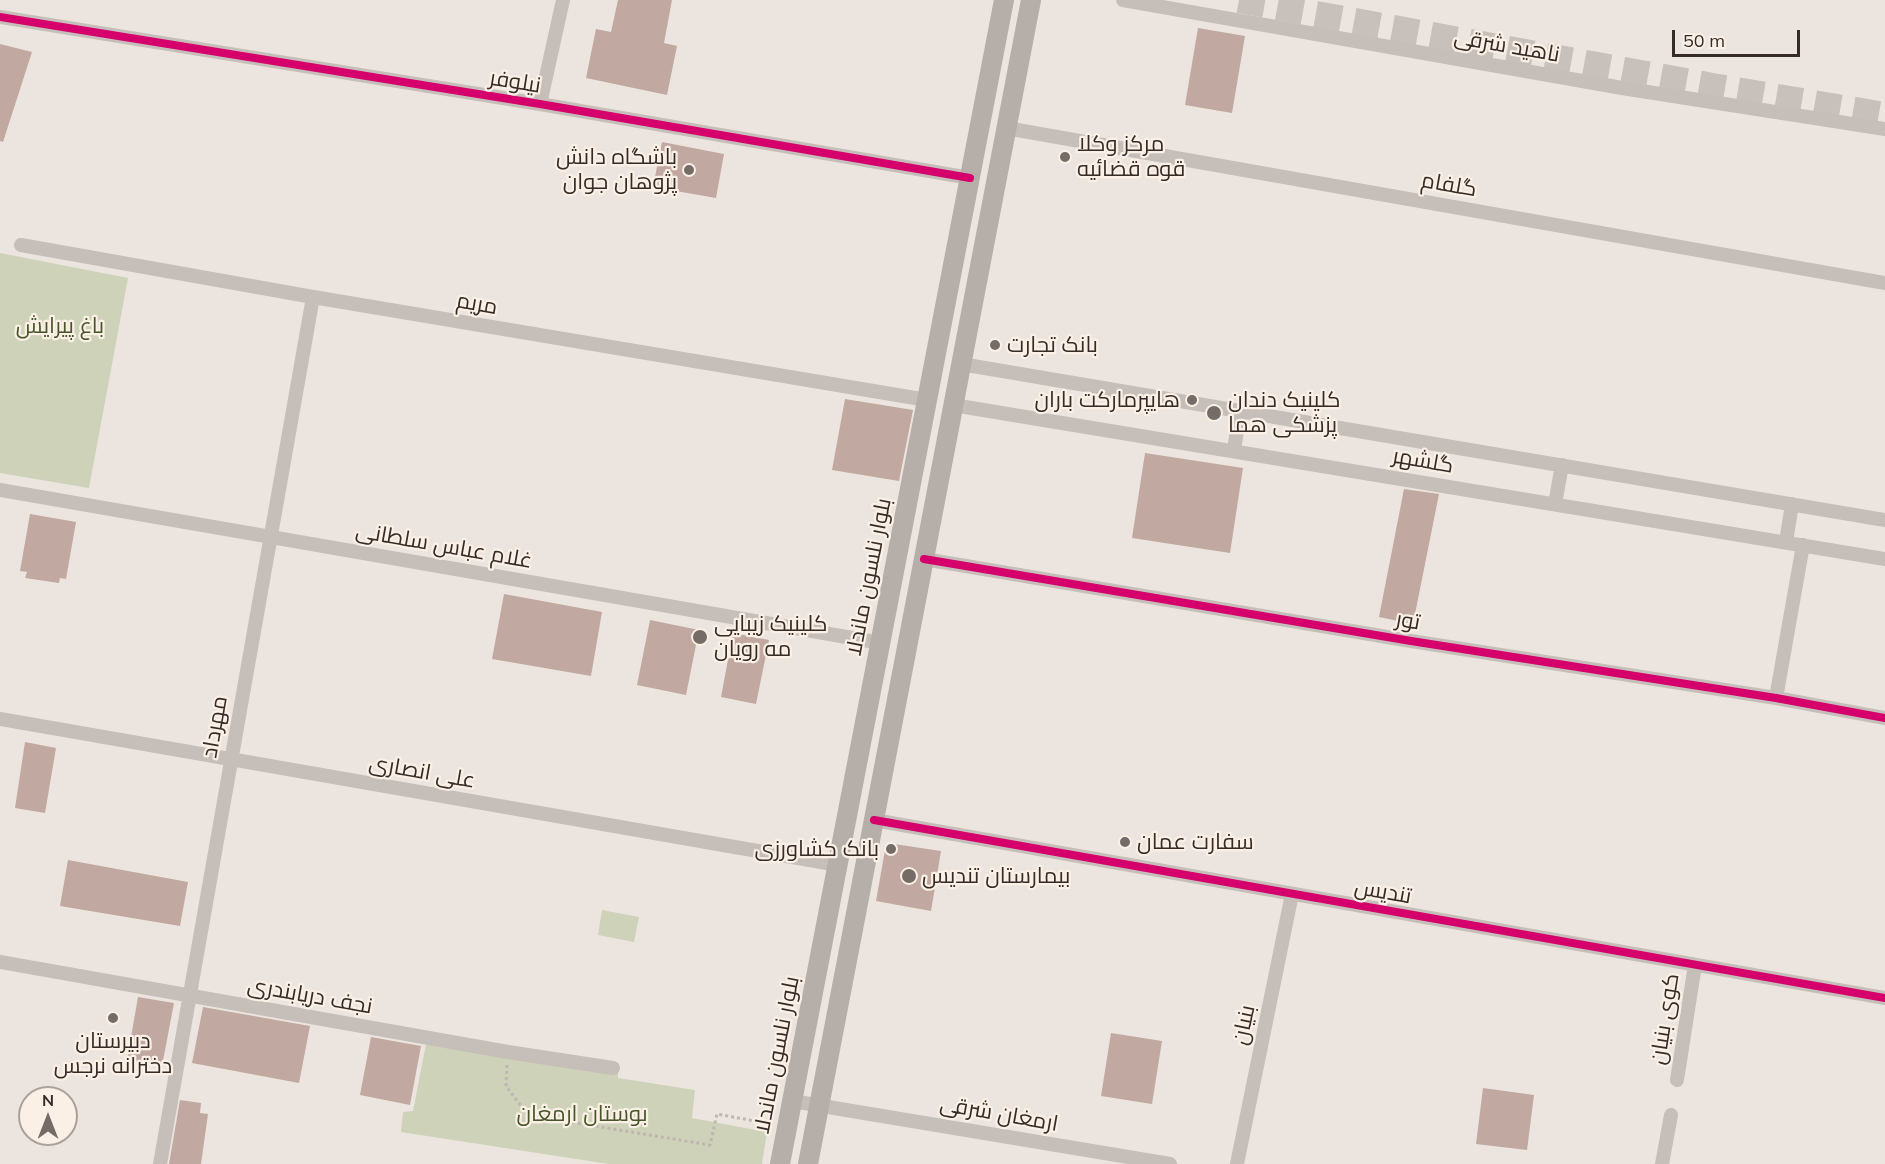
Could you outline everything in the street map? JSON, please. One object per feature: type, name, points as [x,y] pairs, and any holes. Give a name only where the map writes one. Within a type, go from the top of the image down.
[{"type":"main road","name":"بلوار نلسون ماندلا","points":[[780,1164],[1004,0]]},
{"type":"main road","points":[[808,1164],[1031,0]]},
{"type":"street","points":[[540,104],[563,0]]},
{"type":"street","name":"ناهید شرقی","points":[[1123,0],[1622,88],[1885,129]]},
{"type":"street","name":"نیلوفر","points":[[0,17],[540,104],[970,177]]},
{"type":"street","name":"گلفام","points":[[1006,128],[1885,283]]},
{"type":"street","name":"مریم","points":[[21,244],[313,297],[927,400]]},
{"type":"street","name":"مهرداد","points":[[160,1164],[313,297]]},
{"type":"street","name":"گلشهر","points":[[961,364],[1885,520]]},
{"type":"street","name":"گلشهر","points":[[953,405],[1885,559]]},
{"type":"street","points":[[1234,450],[1240,411]]},
{"type":"street","points":[[1555,504],[1562,465]]},
{"type":"street","name":"غلام عباس سلطانی","points":[[0,490],[880,643]]},
{"type":"street","points":[[1786,542],[1791,504]]},
{"type":"street","points":[[1776,698],[1803,545]]},
{"type":"street","name":"تور","points":[[924,560],[1422,643],[1776,698],[1885,718]]},
{"type":"street","name":"علی انصاری","points":[[0,719],[838,865]]},
{"type":"street","name":"تندیس","points":[[874,820],[1885,998]]},
{"type":"street","name":"بنیان","points":[[1237,1164],[1292,894]]},
{"type":"street","name":"نجف دریابندری","points":[[0,962],[508,1052],[613,1068]]},
{"type":"street","name":"کوی بنیان","points":[[1677,1080],[1695,965]]},
{"type":"street","name":"ارمغان شرقی","points":[[792,1101],[1170,1164]]},
{"type":"street","points":[[1662,1164],[1671,1115]]},
{"type":"path","points":[[508,1052],[506,1086],[528,1115],[710,1145],[717,1114],[752,1121]]},
{"type":"green space","name":"باغ پیرایش","points":[[0,253],[128,278],[89,488],[0,473]]},
{"type":"green space","points":[[602,910],[639,917],[634,942],[598,935]]},
{"type":"green space","name":"بوستان ارمغان","points":[[426,1044],[618,1073],[618,1078],[695,1090],[692,1118],[767,1132],[762,1164],[609,1164],[401,1132],[403,1112],[413,1111]]},
{"type":"building","points":[[618,0],[672,0],[664,43],[677,46],[667,95],[586,78],[596,29],[611,32]]},
{"type":"building","points":[[1198,28],[1245,36],[1232,113],[1185,105]]},
{"type":"building","points":[[0,44],[32,52],[3,142],[0,141]]},
{"type":"building","name":"باشگاه دانش پژوهان جوان","points":[[662,142],[724,154],[716,198],[653,187]]},
{"type":"building","points":[[845,399],[913,410],[899,481],[832,470]]},
{"type":"building","points":[[1145,453],[1243,468],[1230,553],[1132,538]]},
{"type":"building","points":[[1404,489],[1439,494],[1413,624],[1379,617]]},
{"type":"building","points":[[30,514],[76,522],[66,579],[60,578],[59,583],[25,578],[27,572],[20,571]]},
{"type":"building","points":[[504,594],[602,612],[591,676],[492,659]]},
{"type":"building","points":[[650,620],[699,630],[686,695],[637,685]]},
{"type":"building","points":[[733,633],[769,640],[756,704],[721,697]]},
{"type":"building","points":[[25,742],[56,748],[45,813],[15,808]]},
{"type":"building","name":"بیمارستان تندیس","points":[[894,844],[941,851],[931,911],[876,901],[885,850]]},
{"type":"building","points":[[68,860],[188,882],[180,926],[60,906]]},
{"type":"building","points":[[138,997],[174,1003],[162,1066],[127,1060]]},
{"type":"building","points":[[203,1007],[310,1026],[299,1083],[192,1063]]},
{"type":"building","points":[[1111,1033],[1162,1041],[1152,1104],[1101,1096]]},
{"type":"building","points":[[371,1037],[421,1046],[410,1105],[360,1095]]},
{"type":"building","points":[[1483,1088],[1534,1095],[1527,1150],[1476,1144]]},
{"type":"building","points":[[180,1100],[201,1103],[200,1113],[208,1114],[201,1164],[169,1164]]},
{"type":"tunnel","points":[[1239,0],[1885,115]]},
{"type":"cycle path","points":[[0,17],[540,104],[970,178]]},
{"type":"cycle path","points":[[924,559],[1411,641],[1776,698],[1885,718]]},
{"type":"cycle path","points":[[874,820],[1885,998]]},
{"type":"place","name":"مرکز وکلا قوه قضائیه","points":[[1065,157]]},
{"type":"place","name":"باشگاه دانش پژوهان جوان","points":[[689,170]]},
{"type":"place","name":"بانک تجارت","points":[[995,345]]},
{"type":"place","name":"هایپرمارکت باران","points":[[1192,400]]},
{"type":"place","name":"کلینیک دندان پزشکی هما","points":[[1214,413]]},
{"type":"place","name":"کلینیک زیبایی مه رویان","points":[[700,637]]},
{"type":"place","name":"سفارت عمان","points":[[1125,842]]},
{"type":"place","name":"بانک کشاورزی","points":[[891,849]]},
{"type":"place","name":"بیمارستان تندیس","points":[[909,876]]},
{"type":"place","name":"دبیرستان دخترانه نرجس","points":[[113,1018]]}]
